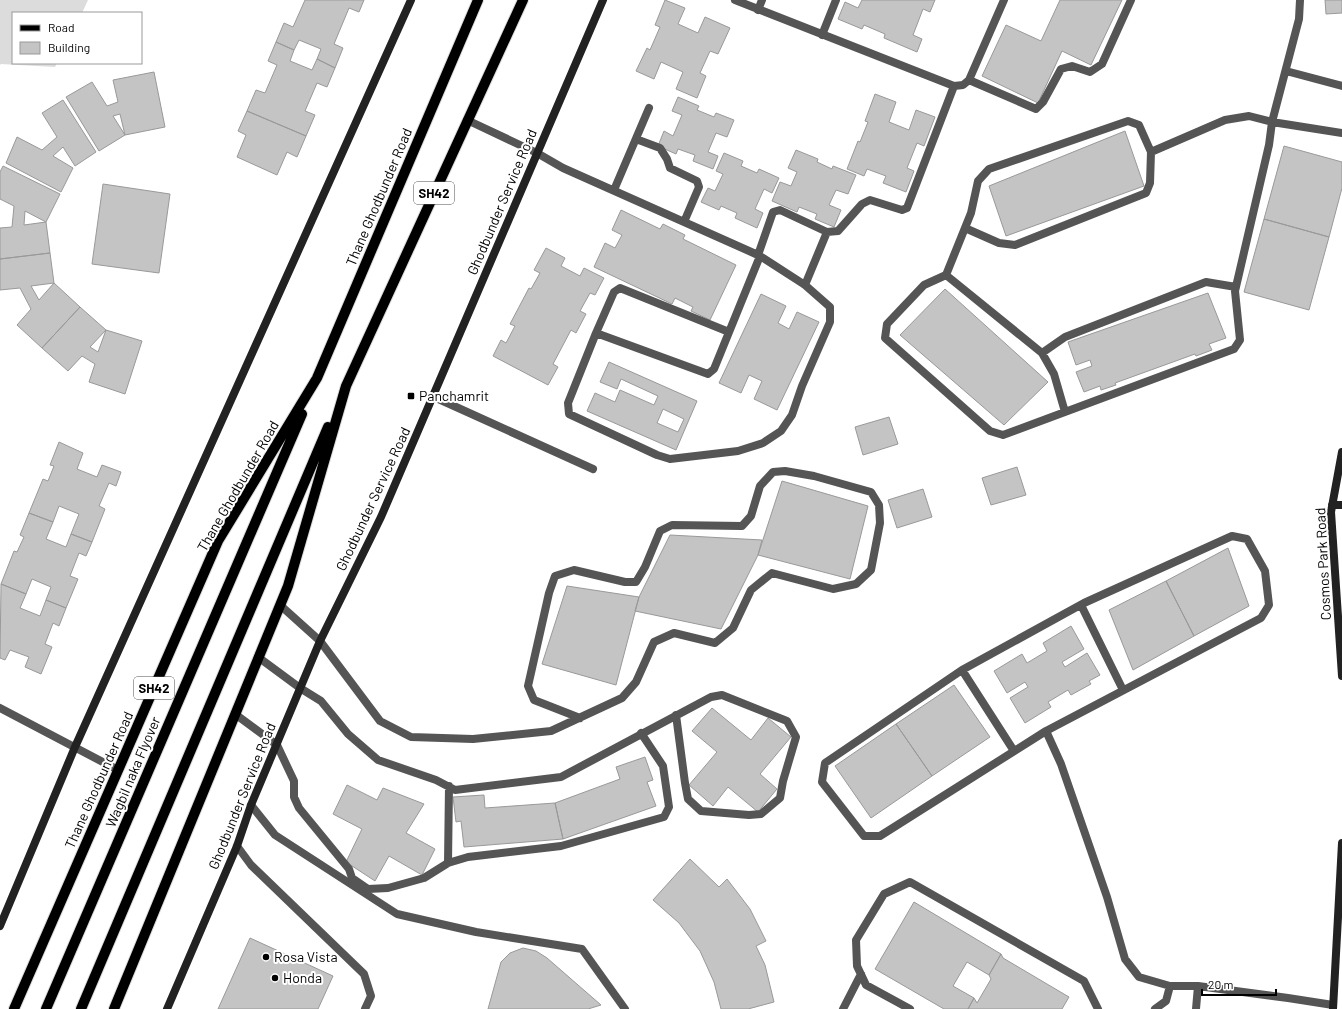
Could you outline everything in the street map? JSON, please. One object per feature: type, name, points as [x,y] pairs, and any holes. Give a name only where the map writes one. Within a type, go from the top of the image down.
[{"type":"main road","name":"Thane Ghodbunder Road","points":[[14,1009],[218,541],[317,378],[478,0]]},
{"type":"main road","name":"SH42","points":[[114,1009],[288,586],[346,386],[522,0]]},
{"type":"main road","name":"Wagbil naka Flyover","points":[[46,1009],[317,378]]},
{"type":"main road","points":[[81,1009],[346,386]]},
{"type":"street","points":[[0,926],[75,747],[411,0]]},
{"type":"street","name":"Ghodbunder Service Road","points":[[167,1009],[237,846],[251,805],[300,688],[320,642],[381,517],[434,397],[536,153],[603,0]]},
{"type":"street","points":[[735,0],[954,86],[963,85],[969,80],[1004,0]]},
{"type":"street","points":[[758,10],[762,0]]},
{"type":"street","points":[[822,35],[836,0]]},
{"type":"street","points":[[969,80],[1036,109],[1043,102],[1061,69],[1072,66],[1090,72],[1102,64],[1130,0]]},
{"type":"street","points":[[964,228],[999,243],[1015,245],[1146,193],[1150,183],[1151,152],[1139,125],[1128,121],[989,169],[978,181],[970,213],[964,228],[946,275],[924,285],[887,324],[885,338],[990,431],[1003,435],[1234,349],[1240,340],[1235,291],[1270,145],[1272,122],[1299,19],[1300,0]]},
{"type":"street","points":[[1286,71],[1342,86]]},
{"type":"street","points":[[596,333],[708,374],[714,369],[759,256],[773,212],[780,210],[827,232],[838,231],[862,204],[870,200],[902,210],[907,208],[954,86]]},
{"type":"street","points":[[614,190],[649,108]]},
{"type":"street","points":[[1151,152],[1225,120],[1250,116],[1272,122],[1342,134]]},
{"type":"street","points":[[467,120],[536,153],[563,168],[759,256],[805,285],[830,307],[830,322],[802,386],[792,415],[781,431],[763,443],[738,451],[670,458],[657,455],[570,414],[568,403],[614,292],[620,288],[728,332]]},
{"type":"street","points":[[636,138],[660,148],[667,159],[670,168],[697,181],[699,187],[684,222]]},
{"type":"street","points":[[805,285],[827,232]]},
{"type":"street","points":[[946,275],[1042,353],[1054,374],[1065,412]]},
{"type":"street","points":[[1042,353],[1065,337],[1206,282],[1236,287]]},
{"type":"street","points":[[434,397],[593,469]]},
{"type":"street","name":"Cosmos Park Road","points":[[1342,452],[1331,512],[1342,676]]},
{"type":"street","points":[[280,606],[320,642],[380,721],[411,737],[473,739],[551,731],[580,718],[622,698],[636,682],[654,642],[674,633],[715,643],[733,628],[751,590],[772,574],[833,589],[856,584],[871,570],[880,523],[879,505],[871,492],[814,476],[785,471],[773,472],[760,486],[752,516],[742,526],[672,525],[660,531],[645,567],[636,582],[625,582],[574,570],[555,576],[549,593],[528,686],[534,700],[580,718]]},
{"type":"street","points":[[1332,505],[1342,504]]},
{"type":"street","points":[[1232,536],[1247,539],[1265,571],[1269,605],[1261,618],[1046,730],[880,836],[864,836],[822,782],[825,763],[962,670],[1081,605],[1232,536]]},
{"type":"street","points":[[1081,605],[1123,690]]},
{"type":"street","points":[[258,657],[300,688],[321,700],[348,734],[378,760],[436,780],[455,790],[561,777],[641,733],[676,715],[711,697],[722,695],[787,721],[796,736],[783,781],[780,798],[761,814],[749,815],[701,811],[688,799],[676,715]]},
{"type":"street","points":[[962,670],[1014,751]]},
{"type":"street","points":[[0,708],[118,770]]},
{"type":"street","points":[[235,714],[276,745],[294,781],[294,797],[299,808],[349,869],[352,878],[368,889],[388,888],[424,878],[448,863],[468,857],[561,846],[664,817],[669,807],[663,766],[641,733]]},
{"type":"street","points":[[1046,730],[1061,764],[1107,897],[1126,959],[1139,977],[1170,986],[1198,986],[1288,998],[1333,1007],[1342,843]]},
{"type":"street","points":[[448,863],[449,786]]},
{"type":"street","points":[[251,805],[275,835],[397,914],[476,932],[582,949],[624,1009]]},
{"type":"street","points":[[237,846],[251,865],[364,974],[371,996],[365,1009]]},
{"type":"street","points":[[910,1009],[866,985],[856,966],[856,940],[884,894],[910,882],[1084,981],[1098,1009]]},
{"type":"street","points":[[843,1009],[861,974]]},
{"type":"street","points":[[1155,1009],[1166,1001],[1170,986]]},
{"type":"street","points":[[1196,1009],[1198,986]]},
{"type":"shaded area","points":[[0,0],[88,0],[82,12],[12,12],[12,64],[56,64],[55,67],[0,65]]},
{"type":"building","points":[[305,0],[364,0],[359,12],[349,8],[334,44],[343,48],[335,68],[317,59],[321,49],[299,40],[294,50],[276,42],[284,23],[293,27]]},
{"type":"building","points":[[665,0],[685,8],[678,24],[698,33],[705,17],[730,28],[718,54],[710,51],[700,73],[706,76],[697,98],[676,89],[683,72],[661,62],[654,79],[636,71],[647,48],[650,50],[660,27],[655,25]]},
{"type":"building","points":[[862,0],[935,0],[930,12],[923,9],[913,35],[922,39],[917,52],[884,38],[885,34],[864,25],[862,29],[838,19],[845,2],[858,8]]},
{"type":"building","points":[[1060,0],[1122,0],[1091,65],[1062,51],[1038,103],[982,76],[1006,25],[1041,41]]},
{"type":"building","points":[[1325,0],[1342,0],[1342,13],[1326,14]]},
{"type":"building","points":[[276,42],[294,50],[290,61],[312,70],[317,59],[335,68],[327,87],[317,83],[305,111],[315,115],[306,136],[247,111],[256,90],[265,93],[277,65],[268,61]]},
{"type":"building","points":[[154,72],[165,127],[125,135],[99,151],[66,97],[92,82],[107,106],[118,102],[113,80]],"holes":[[[120,114],[125,135],[113,116]]]},
{"type":"building","points":[[875,94],[896,102],[889,122],[909,130],[916,110],[935,117],[924,146],[917,143],[907,168],[914,171],[906,192],[883,183],[886,176],[867,169],[864,176],[847,169],[858,141],[860,142],[868,122],[865,121]]},
{"type":"building","points":[[678,97],[699,106],[697,110],[714,117],[716,113],[734,120],[727,137],[716,133],[708,152],[718,156],[713,169],[693,161],[695,155],[678,149],[676,154],[658,146],[664,131],[673,136],[682,115],[672,111]]},
{"type":"building","points":[[63,100],[96,152],[75,166],[63,147],[53,156],[73,168],[61,192],[6,163],[17,137],[42,150],[57,137],[42,113]]},
{"type":"building","points":[[247,111],[306,136],[297,157],[287,152],[277,175],[237,157],[246,135],[238,131]]},
{"type":"building","points":[[1125,131],[1144,186],[1006,236],[989,186]]},
{"type":"building","points":[[1284,146],[1342,162],[1342,188],[1329,237],[1264,219]]},
{"type":"building","points":[[796,150],[818,159],[817,162],[832,169],[833,166],[856,175],[848,194],[836,190],[829,205],[841,210],[834,227],[815,219],[817,214],[799,207],[797,212],[772,201],[780,182],[791,186],[797,172],[788,168]]},
{"type":"building","points":[[724,153],[743,161],[741,166],[757,173],[759,169],[779,178],[772,193],[764,189],[755,209],[763,213],[757,228],[735,218],[737,213],[721,206],[719,210],[701,202],[708,188],[715,191],[723,174],[716,171]]},
{"type":"building","points":[[3,166],[60,194],[46,222],[50,253],[0,259],[0,228],[12,227],[14,206],[0,199],[0,172]],"holes":[[[25,211],[46,222],[24,225]]]},
{"type":"building","points":[[103,184],[170,194],[159,273],[92,264]]},
{"type":"building","points":[[621,210],[660,229],[663,224],[685,235],[683,239],[736,265],[710,320],[691,311],[693,307],[675,298],[672,304],[594,267],[605,243],[615,248],[622,235],[612,230]]},
{"type":"building","points":[[1264,219],[1329,237],[1309,310],[1244,292]]},
{"type":"building","points":[[546,248],[565,258],[561,266],[580,276],[584,268],[604,278],[595,295],[590,293],[580,311],[586,314],[576,333],[571,330],[553,364],[558,367],[548,385],[493,356],[501,340],[506,343],[515,326],[510,324],[529,288],[531,289],[540,273],[534,270]]},
{"type":"building","points":[[50,253],[54,283],[80,307],[42,348],[17,325],[31,309],[20,288],[0,290],[0,259]],"holes":[[[54,283],[39,300],[31,286]]]},
{"type":"building","points":[[945,289],[1048,382],[1004,425],[900,335]]},
{"type":"building","points":[[1208,293],[1226,338],[1209,344],[1212,350],[1196,356],[1195,354],[1115,383],[1116,385],[1101,390],[1100,386],[1084,392],[1076,372],[1092,366],[1090,360],[1076,365],[1068,342]]},
{"type":"building","points":[[761,294],[786,306],[778,323],[789,329],[797,312],[819,322],[777,410],[754,399],[762,381],[749,375],[741,393],[719,383]]},
{"type":"building","points":[[80,307],[106,330],[142,341],[125,394],[89,382],[95,364],[82,356],[68,371],[42,348]],"holes":[[[106,330],[98,352],[90,347]]]},
{"type":"building","points":[[609,362],[697,401],[676,450],[587,411],[595,393],[615,402],[620,390],[654,405],[658,396],[621,379],[617,389],[600,382]],"holes":[[[663,409],[684,419],[678,432],[657,423]]]},
{"type":"building","points":[[889,417],[898,444],[863,455],[855,427]]},
{"type":"building","points":[[59,442],[83,453],[77,469],[97,477],[102,465],[121,472],[116,486],[109,483],[99,506],[105,509],[92,542],[71,534],[79,514],[59,506],[53,522],[29,513],[43,479],[48,481],[54,466],[50,465]]},
{"type":"building","points":[[1017,467],[1026,495],[991,505],[982,478]]},
{"type":"building","points":[[782,481],[868,506],[850,579],[758,555]]},
{"type":"building","points":[[923,489],[932,517],[897,528],[888,500]]},
{"type":"building","points":[[29,513],[53,522],[46,539],[66,547],[71,534],[92,542],[86,556],[79,553],[70,576],[78,579],[66,608],[46,600],[51,587],[32,579],[26,594],[1,584],[14,551],[17,552],[24,537],[20,535]]},
{"type":"building","points":[[670,535],[762,540],[758,555],[721,629],[635,611],[639,597]]},
{"type":"building","points":[[1228,548],[1249,606],[1194,636],[1166,581]]},
{"type":"building","points":[[1166,581],[1194,636],[1133,670],[1109,610]]},
{"type":"building","points":[[1,584],[26,594],[20,608],[40,616],[46,600],[66,608],[59,626],[53,623],[45,644],[52,647],[41,674],[25,667],[29,657],[10,650],[5,660],[0,658]]},
{"type":"building","points":[[567,586],[639,597],[616,685],[542,664]]},
{"type":"building","points":[[1071,626],[1084,649],[1062,662],[1065,667],[1087,653],[1100,675],[1089,681],[1091,684],[1071,695],[1068,690],[1048,702],[1051,707],[1025,723],[1010,698],[1028,687],[1025,682],[1007,693],[994,671],[1022,654],[1027,663],[1047,651],[1043,643]]},
{"type":"building","points":[[954,685],[990,737],[932,776],[896,724]]},
{"type":"building","points":[[712,708],[751,740],[768,718],[791,737],[760,774],[777,789],[758,812],[728,787],[713,806],[689,785],[717,752],[692,731]]},
{"type":"building","points":[[896,724],[932,776],[871,818],[835,766]]},
{"type":"building","points":[[645,757],[653,780],[647,782],[656,806],[563,839],[555,803],[620,779],[616,767]]},
{"type":"building","points":[[347,785],[377,800],[383,788],[424,804],[406,833],[435,849],[422,875],[389,856],[375,881],[346,862],[362,829],[333,814]]},
{"type":"building","points":[[484,795],[485,808],[555,803],[563,839],[464,847],[461,821],[456,822],[453,797]]},
{"type":"building","points":[[690,859],[719,887],[727,879],[750,909],[766,941],[756,946],[765,965],[774,1002],[748,1009],[721,1009],[714,982],[700,951],[679,923],[653,900]]},
{"type":"building","points":[[914,902],[1001,954],[989,975],[967,962],[953,986],[974,998],[968,1009],[944,1009],[875,969]]},
{"type":"building","name":"Rosa Vista","points":[[250,938],[333,976],[318,1009],[218,1009]]},
{"type":"building","points":[[523,948],[536,951],[547,958],[601,1005],[588,1009],[488,1009],[501,962],[510,953]]},
{"type":"building","points":[[1001,954],[1003,958],[1069,997],[1062,1009],[968,1009],[974,998],[977,1003],[991,979],[989,975]]},
{"type":"place","name":"Panchamrit","points":[[411,396]]},
{"type":"place","name":"Rosa Vista","points":[[266,957]]},
{"type":"place","name":"Honda","points":[[275,978]]}]
